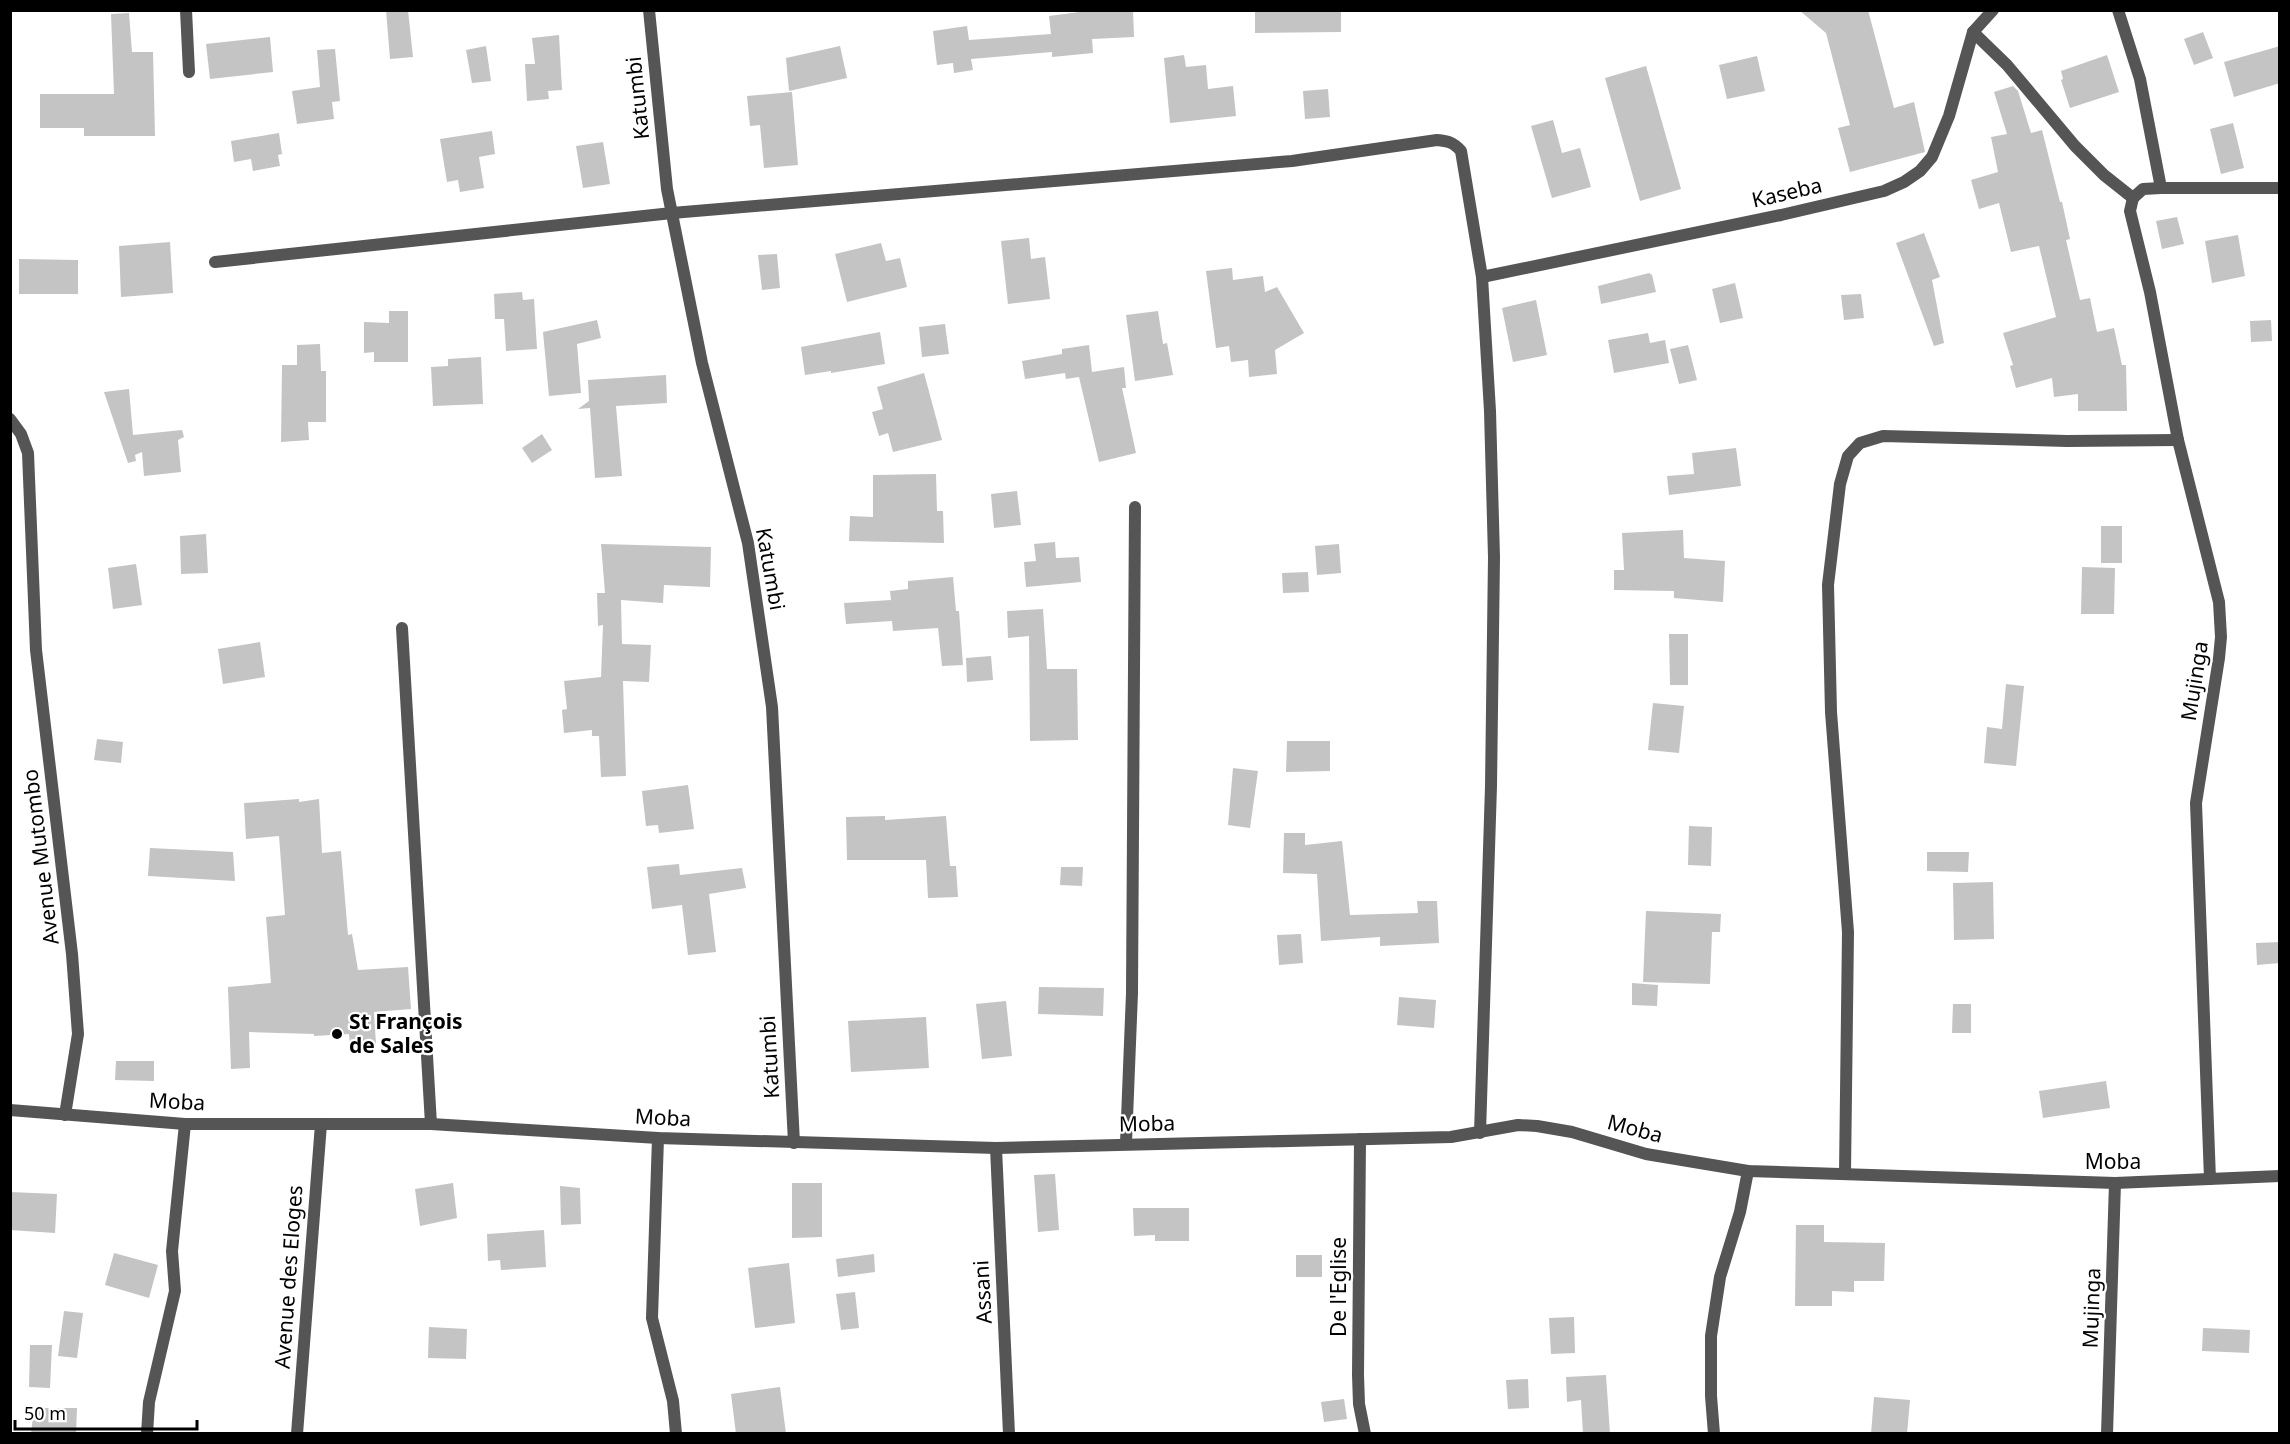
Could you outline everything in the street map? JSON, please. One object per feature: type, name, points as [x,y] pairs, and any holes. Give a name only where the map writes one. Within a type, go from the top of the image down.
[{"type":"street","points":[[186,10],[189,72]]},
{"type":"street","name":"Katumbi","points":[[649,10],[667,189],[702,363],[748,543],[772,707],[794,1143]]},
{"type":"street","name":"Kaseba","points":[[1482,277],[1781,215],[1884,191],[1904,182],[1920,171],[1932,157],[1942,137],[1973,32],[1993,10]]},
{"type":"street","points":[[2118,10],[2140,79],[2161,188]]},
{"type":"street","points":[[1973,32],[2007,65],[2075,146],[2104,175],[2133,198],[2143,189],[2280,188]]},
{"type":"street","points":[[215,262],[672,213],[1292,161],[1437,140],[1448,141],[1461,151],[1482,277],[1490,411],[1494,557],[1491,786],[1480,1133]]},
{"type":"street","name":"Mujinga","points":[[2133,198],[2130,211],[2150,292],[2178,440],[2219,602],[2221,621],[2219,658],[2196,803],[2210,1179]]},
{"type":"street","name":"Avenue Mutombo","points":[[10,419],[21,434],[28,453],[36,650],[72,954],[78,1034],[65,1115]]},
{"type":"street","points":[[1845,1173],[1848,932],[1831,712],[1828,585],[1840,484],[1848,456],[1860,442],[1883,436],[2067,441],[2178,440]]},
{"type":"street","points":[[1126,1143],[1132,993],[1135,507]]},
{"type":"street","points":[[402,628],[431,1124]]},
{"type":"street","name":"Moba","points":[[10,1110],[185,1124],[431,1124],[658,1138],[996,1148],[1126,1143],[1451,1137],[1518,1125],[1572,1132],[1646,1154],[1748,1171],[2115,1183],[2280,1176]]},
{"type":"street","points":[[147,1434],[149,1402],[175,1292],[172,1251],[185,1124]]},
{"type":"street","name":"Avenue des Eloges","points":[[297,1434],[321,1124]]},
{"type":"street","points":[[658,1138],[652,1318],[673,1401],[676,1434]]},
{"type":"street","name":"De l'Eglise","points":[[1360,1140],[1358,1375],[1359,1404],[1365,1434]]},
{"type":"street","name":"Assani","points":[[996,1148],[1009,1434]]},
{"type":"street","points":[[1714,1434],[1711,1396],[1711,1336],[1720,1277],[1740,1212],[1748,1171]]},
{"type":"street","name":"Mujinga","points":[[2107,1434],[2115,1183]]},
{"type":"building","points":[[386,10],[408,10],[413,57],[390,59]]},
{"type":"building","points":[[1095,10],[1133,10],[1134,37],[1092,39],[1093,53],[1052,57],[1052,52],[971,59],[973,70],[954,73],[953,63],[937,65],[933,31],[967,26],[969,40],[1051,34],[1049,16]]},
{"type":"building","points":[[1255,10],[1341,10],[1341,32],[1255,33]]},
{"type":"building","points":[[1799,10],[1868,10],[1894,108],[1914,102],[1925,152],[1850,172],[1838,128],[1850,125],[1826,33]]},
{"type":"building","points":[[129,13],[132,52],[153,52],[155,136],[84,136],[84,128],[40,128],[40,94],[114,94],[111,14]]},
{"type":"building","points":[[2203,32],[2213,58],[2194,65],[2184,39]]},
{"type":"building","points":[[559,35],[562,90],[548,91],[549,99],[527,101],[525,64],[535,64],[532,38]]},
{"type":"building","points":[[270,37],[273,72],[210,79],[206,44]]},
{"type":"building","points":[[486,46],[491,81],[472,83],[466,50]]},
{"type":"building","points":[[840,46],[847,78],[789,91],[786,58]]},
{"type":"building","points":[[2280,46],[2280,83],[2234,97],[2224,62]]},
{"type":"building","points":[[335,49],[340,101],[332,102],[334,119],[297,124],[292,91],[320,87],[317,50]]},
{"type":"building","points":[[1184,55],[1186,67],[1206,65],[1208,89],[1233,86],[1236,116],[1170,123],[1164,58]]},
{"type":"building","points":[[2107,55],[2119,92],[2070,108],[2061,80],[2063,79],[2061,71]]},
{"type":"building","points":[[1757,56],[1765,91],[1727,99],[1719,65]]},
{"type":"building","points":[[1646,66],[1681,189],[1640,201],[1605,78]]},
{"type":"building","points":[[2013,86],[2018,91],[2031,133],[2042,130],[2060,202],[2062,202],[2070,239],[2066,240],[2080,300],[2090,298],[2097,332],[2114,328],[2122,365],[2126,365],[2127,411],[2078,411],[2078,394],[2054,397],[2052,378],[2016,388],[2010,366],[2013,365],[2003,333],[2056,317],[2039,246],[2011,252],[1999,203],[1979,209],[1971,180],[1998,172],[1991,137],[2007,134],[1994,92]]},
{"type":"building","points":[[1328,89],[1330,117],[1305,119],[1303,91]]},
{"type":"building","points":[[792,92],[798,165],[764,168],[760,125],[750,126],[747,96]]},
{"type":"building","points":[[1553,120],[1562,153],[1580,148],[1591,187],[1552,198],[1531,126]]},
{"type":"building","points":[[2233,123],[2244,168],[2221,174],[2210,129]]},
{"type":"building","points":[[492,131],[495,154],[479,157],[484,188],[460,192],[458,180],[447,182],[440,139]]},
{"type":"building","points":[[279,133],[282,154],[278,155],[280,166],[253,171],[251,159],[234,162],[231,141]]},
{"type":"building","points":[[603,142],[610,184],[583,188],[576,146]]},
{"type":"building","points":[[2177,217],[2184,244],[2162,249],[2156,221]]},
{"type":"building","points":[[1924,233],[1940,277],[1932,280],[1944,343],[1934,346],[1896,243]]},
{"type":"building","points":[[2238,235],[2245,276],[2212,283],[2205,241]]},
{"type":"building","points":[[1029,238],[1031,259],[1045,257],[1050,299],[1008,304],[1001,241]]},
{"type":"building","points":[[170,242],[173,293],[121,297],[119,246]]},
{"type":"building","points":[[881,243],[886,261],[900,258],[907,287],[847,302],[835,254]]},
{"type":"building","points":[[777,254],[780,288],[762,290],[758,255]]},
{"type":"building","points":[[19,259],[78,260],[78,294],[19,294]]},
{"type":"building","points":[[1232,268],[1233,280],[1263,276],[1265,292],[1277,287],[1304,333],[1275,350],[1277,374],[1249,377],[1248,360],[1231,362],[1229,346],[1216,348],[1206,271]]},
{"type":"building","points":[[1649,273],[1652,275],[1656,292],[1601,304],[1598,286]]},
{"type":"building","points":[[1735,283],[1743,318],[1720,323],[1712,289]]},
{"type":"building","points":[[522,292],[523,300],[534,299],[537,349],[506,351],[504,319],[495,319],[494,294]]},
{"type":"building","points":[[1861,294],[1864,318],[1844,320],[1841,295]]},
{"type":"building","points":[[1536,300],[1547,355],[1513,362],[1502,308]]},
{"type":"building","points":[[389,311],[408,311],[408,362],[374,362],[374,352],[364,353],[364,322],[389,323]]},
{"type":"building","points":[[1158,311],[1163,344],[1167,343],[1173,375],[1135,381],[1126,315]]},
{"type":"building","points":[[597,320],[601,338],[577,344],[581,393],[549,396],[543,332]]},
{"type":"building","points":[[2271,320],[2272,341],[2251,342],[2250,321]]},
{"type":"building","points":[[945,324],[949,354],[922,357],[919,327]]},
{"type":"building","points":[[880,332],[885,364],[805,375],[801,347]]},
{"type":"building","points":[[1648,333],[1650,343],[1665,340],[1669,363],[1614,373],[1608,340]]},
{"type":"building","points":[[320,344],[321,371],[326,371],[326,422],[308,422],[309,440],[281,442],[282,365],[297,365],[297,345]]},
{"type":"building","points":[[1089,345],[1092,372],[1124,367],[1126,388],[1122,388],[1136,453],[1099,462],[1079,377],[1066,379],[1065,373],[1025,379],[1022,361],[1062,354],[1062,349]]},
{"type":"building","points":[[1688,345],[1697,380],[1679,384],[1670,349]]},
{"type":"building","points":[[481,357],[483,404],[433,406],[431,367],[448,366],[448,359]]},
{"type":"building","points":[[924,373],[942,440],[893,452],[888,433],[879,436],[872,412],[883,409],[877,387]]},
{"type":"building","points":[[666,375],[667,403],[616,406],[622,476],[595,478],[590,408],[578,409],[589,401],[588,380]]},
{"type":"building","points":[[129,389],[133,435],[182,430],[184,437],[178,440],[181,472],[144,476],[142,452],[135,455],[136,461],[128,463],[104,392]]},
{"type":"building","points":[[542,434],[552,450],[532,463],[522,448]]},
{"type":"building","points":[[1736,448],[1741,486],[1669,495],[1667,476],[1694,474],[1692,453]]},
{"type":"building","points":[[936,474],[937,511],[943,511],[944,543],[849,541],[850,516],[873,517],[873,475]]},
{"type":"building","points":[[1017,491],[1021,525],[994,528],[991,494]]},
{"type":"building","points":[[2101,526],[2122,526],[2122,563],[2101,563]]},
{"type":"building","points":[[1683,530],[1684,558],[1725,561],[1723,602],[1674,598],[1674,591],[1614,590],[1614,570],[1624,570],[1622,533]]},
{"type":"building","points":[[206,534],[208,573],[181,574],[180,536]]},
{"type":"building","points":[[1055,542],[1056,558],[1079,557],[1081,582],[1026,587],[1024,562],[1036,561],[1034,544]]},
{"type":"building","points":[[601,544],[711,547],[710,587],[664,585],[663,603],[621,600],[622,644],[651,645],[649,682],[623,681],[626,776],[601,777],[599,736],[592,736],[592,730],[564,733],[562,710],[567,709],[564,681],[601,677],[603,625],[598,626],[597,593],[605,593]]},
{"type":"building","points":[[1339,544],[1341,573],[1317,575],[1315,546]]},
{"type":"building","points":[[136,564],[142,605],[113,609],[108,568]]},
{"type":"building","points":[[2082,567],[2115,568],[2114,614],[2081,614]]},
{"type":"building","points":[[1308,572],[1309,592],[1283,593],[1282,573]]},
{"type":"building","points":[[953,577],[956,611],[959,611],[963,665],[942,666],[938,628],[893,631],[892,621],[846,624],[844,603],[891,600],[890,591],[908,589],[908,581]]},
{"type":"building","points":[[1043,609],[1047,669],[1077,669],[1078,740],[1030,741],[1029,636],[1008,638],[1007,611]]},
{"type":"building","points":[[1669,634],[1688,634],[1688,685],[1670,685]]},
{"type":"building","points":[[260,642],[265,677],[223,684],[218,649]]},
{"type":"building","points":[[991,656],[993,680],[967,682],[966,658]]},
{"type":"building","points":[[2006,684],[2024,686],[2016,766],[1984,763],[1987,727],[2002,729]]},
{"type":"building","points":[[1653,703],[1684,706],[1679,753],[1648,750]]},
{"type":"building","points":[[97,739],[123,742],[121,763],[94,760]]},
{"type":"building","points":[[1287,741],[1330,741],[1330,771],[1286,772]]},
{"type":"building","points":[[1233,768],[1258,771],[1250,828],[1228,825]]},
{"type":"building","points":[[688,785],[694,829],[659,833],[658,825],[646,826],[642,791]]},
{"type":"building","points":[[299,799],[299,802],[319,799],[322,853],[341,851],[348,935],[352,934],[358,970],[408,967],[411,1009],[374,1012],[376,1044],[350,1046],[349,1034],[314,1036],[314,1034],[249,1032],[250,1068],[231,1069],[228,987],[271,983],[266,917],[285,915],[279,836],[246,839],[244,803]]},
{"type":"building","points":[[885,816],[885,820],[946,816],[950,866],[956,866],[958,897],[928,898],[926,860],[847,860],[846,817]]},
{"type":"building","points":[[1689,826],[1712,827],[1711,866],[1688,865]]},
{"type":"building","points":[[1284,833],[1305,833],[1305,845],[1342,841],[1350,915],[1418,913],[1417,901],[1437,901],[1439,943],[1380,946],[1380,937],[1321,941],[1317,874],[1283,873]]},
{"type":"building","points":[[150,848],[233,852],[235,881],[148,876]]},
{"type":"building","points":[[1927,852],[1969,852],[1968,872],[1927,871]]},
{"type":"building","points":[[679,864],[680,875],[742,868],[746,888],[709,894],[716,952],[688,955],[682,905],[652,909],[647,867]]},
{"type":"building","points":[[1061,867],[1083,867],[1082,886],[1060,885]]},
{"type":"building","points":[[1993,882],[1994,939],[1954,940],[1953,883]]},
{"type":"building","points":[[1646,911],[1721,914],[1720,932],[1712,932],[1710,984],[1643,982]]},
{"type":"building","points":[[1301,934],[1303,963],[1279,965],[1277,935]]},
{"type":"building","points":[[2280,942],[2280,963],[2257,965],[2256,943]]},
{"type":"building","points":[[1632,983],[1658,985],[1657,1006],[1632,1005]]},
{"type":"building","points":[[1039,987],[1104,988],[1103,1016],[1038,1014]]},
{"type":"building","points":[[1399,997],[1436,1000],[1434,1028],[1397,1025]]},
{"type":"building","points":[[1006,1001],[1012,1056],[982,1059],[976,1004]]},
{"type":"building","points":[[1953,1004],[1971,1004],[1971,1033],[1952,1033]]},
{"type":"building","points":[[926,1017],[929,1068],[851,1072],[848,1021]]},
{"type":"building","points":[[116,1061],[154,1061],[154,1081],[115,1080]]},
{"type":"building","points":[[2106,1081],[2110,1108],[2043,1118],[2039,1091]]},
{"type":"building","points":[[1055,1174],[1059,1230],[1038,1232],[1034,1175]]},
{"type":"building","points":[[453,1183],[457,1218],[420,1226],[415,1189]]},
{"type":"building","points":[[792,1183],[822,1183],[822,1237],[792,1238]]},
{"type":"building","points":[[560,1186],[580,1188],[581,1224],[561,1225]]},
{"type":"building","points":[[10,1192],[57,1194],[55,1233],[10,1230]]},
{"type":"building","points":[[1133,1208],[1189,1208],[1189,1241],[1155,1241],[1155,1235],[1134,1236]]},
{"type":"building","points":[[1796,1225],[1824,1225],[1824,1242],[1885,1243],[1884,1281],[1854,1281],[1854,1292],[1832,1291],[1832,1306],[1795,1306]]},
{"type":"building","points":[[544,1230],[546,1267],[501,1270],[500,1260],[488,1261],[487,1234]]},
{"type":"building","points":[[114,1253],[158,1265],[149,1298],[105,1285]]},
{"type":"building","points":[[874,1254],[875,1272],[838,1277],[836,1259]]},
{"type":"building","points":[[1296,1255],[1322,1255],[1322,1277],[1296,1277]]},
{"type":"building","points":[[789,1263],[795,1323],[755,1328],[748,1268]]},
{"type":"building","points":[[855,1292],[859,1328],[841,1330],[836,1294]]},
{"type":"building","points":[[64,1311],[83,1313],[77,1358],[58,1356]]},
{"type":"building","points":[[1574,1317],[1575,1353],[1551,1354],[1549,1318]]},
{"type":"building","points":[[429,1327],[467,1329],[466,1359],[428,1358]]},
{"type":"building","points":[[2203,1328],[2250,1330],[2249,1353],[2202,1351]]},
{"type":"building","points":[[30,1345],[52,1345],[50,1388],[29,1387]]},
{"type":"building","points":[[1606,1375],[1610,1434],[1583,1434],[1581,1400],[1567,1402],[1566,1377]]},
{"type":"building","points":[[1528,1379],[1529,1408],[1508,1409],[1506,1380]]},
{"type":"building","points":[[780,1387],[786,1434],[736,1434],[731,1394]]},
{"type":"building","points":[[1874,1397],[1910,1400],[1907,1434],[1871,1434]]},
{"type":"building","points":[[1344,1399],[1347,1419],[1324,1422],[1321,1402]]},
{"type":"building","points":[[34,1408],[77,1408],[76,1434],[31,1434]]},
{"type":"place","name":"St François de Sales","points":[[337,1034]]}]
